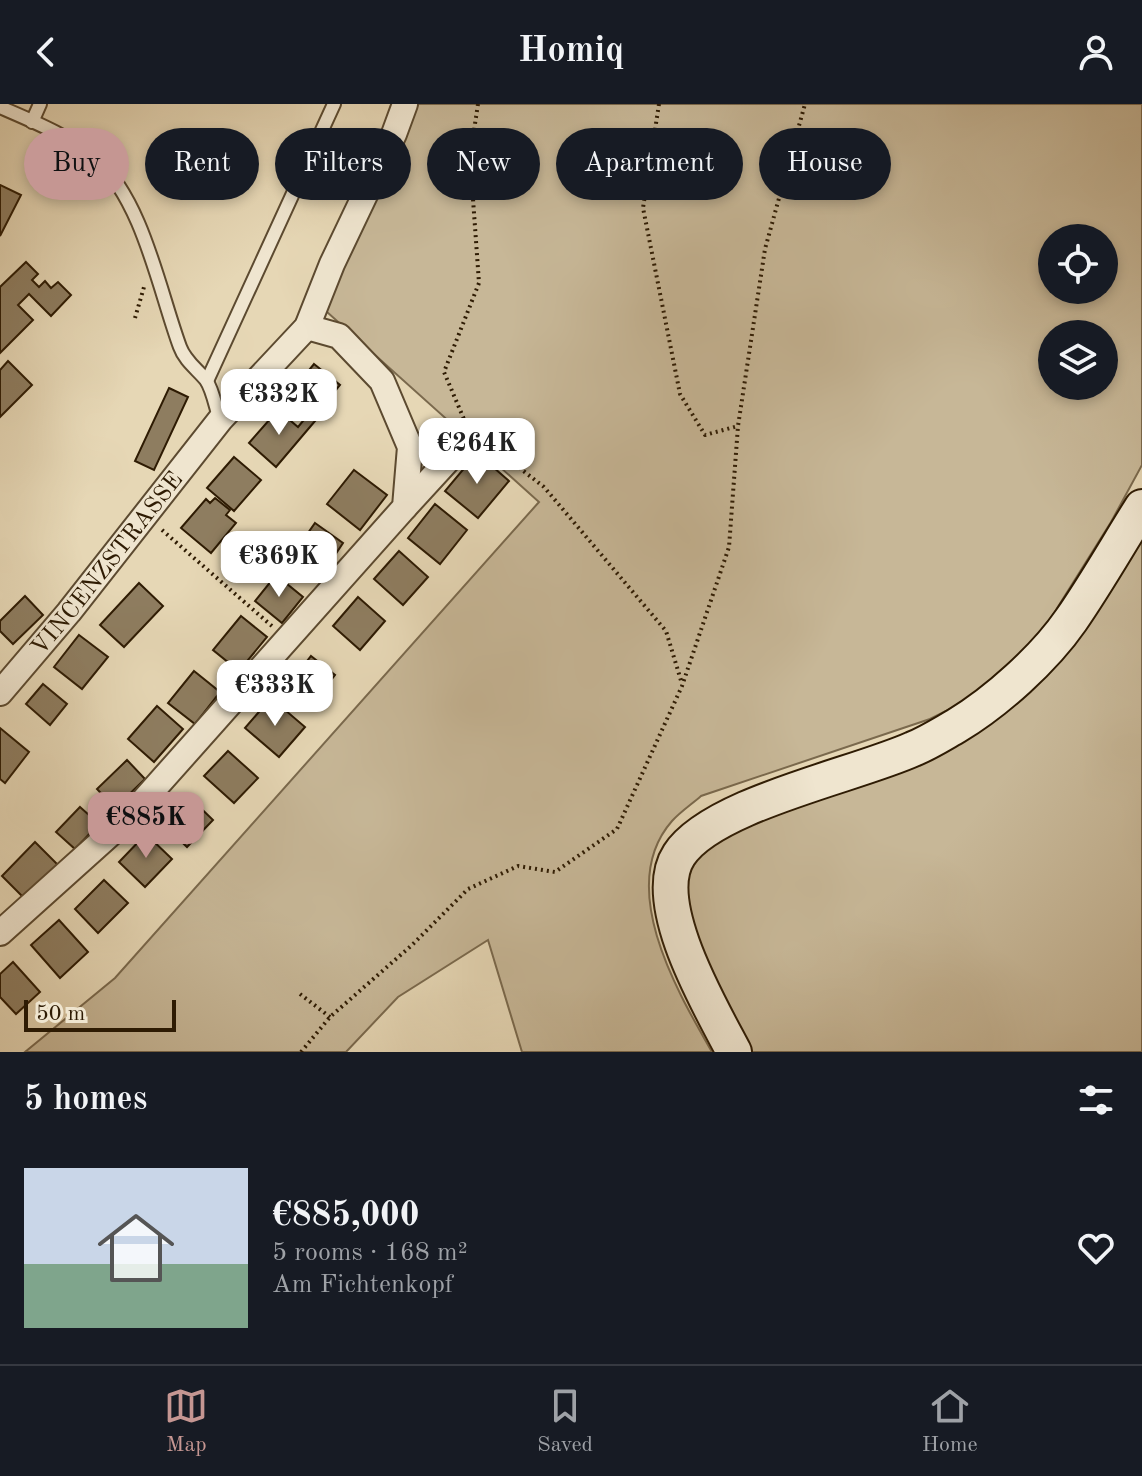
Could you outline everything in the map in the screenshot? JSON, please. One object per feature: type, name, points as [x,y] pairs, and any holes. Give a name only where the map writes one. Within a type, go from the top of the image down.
[{"type":"main road","points":[[734,1052],[699,987],[681,943],[671,890],[672,872],[679,855],[699,833],[730,815],[914,749],[959,724],[1035,663],[1070,622],[1142,507]]},
{"type":"street","name":"VINCENZSTRASSE","points":[[0,693],[69,612],[220,420],[307,327],[332,264],[394,134],[405,104]]},
{"type":"street","points":[[307,327],[339,336],[382,381],[410,447],[405,507]]},
{"type":"street","points":[[0,933],[128,818],[469,437]]},
{"type":"lane","points":[[32,122],[40,104]]},
{"type":"lane","points":[[207,381],[334,104]]},
{"type":"lane","points":[[0,107],[93,156],[115,178],[153,258],[181,352],[197,374],[207,381],[220,420]]},
{"type":"path","points":[[478,104],[470,157],[479,283],[444,372],[469,437],[544,487],[666,631],[682,686]]},
{"type":"path","points":[[659,104],[643,208],[680,394],[705,435],[738,426]]},
{"type":"path","points":[[301,1052],[330,1017],[412,945],[468,889],[518,866],[555,872],[617,829],[682,686],[729,547],[738,426],[765,249],[805,104]]},
{"type":"path","points":[[170,539],[286,638]]},
{"type":"path","points":[[300,994],[330,1017]]},
{"type":"shaded area","points":[[418,104],[1142,104],[1142,465],[1111,522],[1034,645],[982,693],[930,719],[701,796],[672,821],[656,847],[649,876],[650,907],[669,969],[712,1052],[522,1052],[488,940],[398,997],[346,1052],[25,1052],[115,978],[539,502],[317,303],[369,200],[411,200],[411,128],[406,128]]},
{"type":"shaded area","points":[[1142,539],[1142,1052],[742,1052],[708,988],[680,887],[709,836],[940,747],[1095,614]]},
{"type":"building","points":[[0,185],[21,195],[0,236]]},
{"type":"building","points":[[26,262],[38,274],[32,280],[39,287],[45,281],[51,288],[58,282],[71,295],[51,316],[29,294],[18,305],[33,320],[0,353],[0,287]]},
{"type":"building","points":[[8,361],[32,385],[0,417],[0,370]]},
{"type":"building","points":[[314,364],[340,385],[314,417],[288,396]]},
{"type":"building","points":[[169,388],[188,397],[154,470],[135,461]]},
{"type":"building","points":[[278,410],[298,427],[308,415],[315,421],[276,467],[249,443]]},
{"type":"building","points":[[477,453],[509,481],[478,518],[445,491]]},
{"type":"building","points":[[234,457],[261,480],[234,511],[207,488]]},
{"type":"building","points":[[354,470],[387,495],[360,530],[327,504]]},
{"type":"building","points":[[215,498],[230,510],[226,515],[236,523],[211,553],[181,528],[206,499],[210,503]]},
{"type":"building","points":[[435,504],[467,530],[440,564],[408,538]]},
{"type":"building","points":[[315,523],[343,543],[323,573],[294,553]]},
{"type":"building","points":[[399,551],[428,577],[403,605],[374,579]]},
{"type":"building","points":[[276,575],[303,597],[282,623],[255,601]]},
{"type":"building","points":[[139,583],[163,606],[124,647],[100,625]]},
{"type":"building","points":[[25,596],[43,615],[13,644],[0,631],[0,621]]},
{"type":"building","points":[[358,597],[385,621],[360,650],[333,626]]},
{"type":"building","points":[[241,616],[267,637],[239,671],[213,650]]},
{"type":"building","points":[[79,635],[108,657],[82,689],[54,667]]},
{"type":"building","points":[[311,656],[335,675],[311,706],[287,687]]},
{"type":"building","points":[[194,671],[220,692],[195,724],[168,703]]},
{"type":"building","points":[[43,684],[67,704],[50,725],[26,704]]},
{"type":"building","points":[[271,698],[305,727],[279,757],[245,728]]},
{"type":"building","points":[[157,706],[183,729],[154,762],[128,739]]},
{"type":"building","points":[[0,728],[29,752],[5,783],[0,779]]},
{"type":"building","points":[[228,751],[258,778],[234,803],[204,776]]},
{"type":"building","points":[[127,760],[145,779],[115,808],[97,789]]},
{"type":"building","points":[[187,795],[213,820],[187,847],[161,822]]},
{"type":"building","points":[[80,807],[99,824],[75,849],[56,832]]},
{"type":"building","points":[[146,834],[172,859],[145,887],[119,862]]},
{"type":"building","points":[[35,842],[59,866],[26,900],[2,876]]},
{"type":"building","points":[[104,880],[128,903],[98,933],[75,909]]},
{"type":"building","points":[[59,920],[88,952],[60,978],[31,945]]},
{"type":"building","points":[[13,962],[40,992],[16,1014],[0,997],[0,974]]}]
